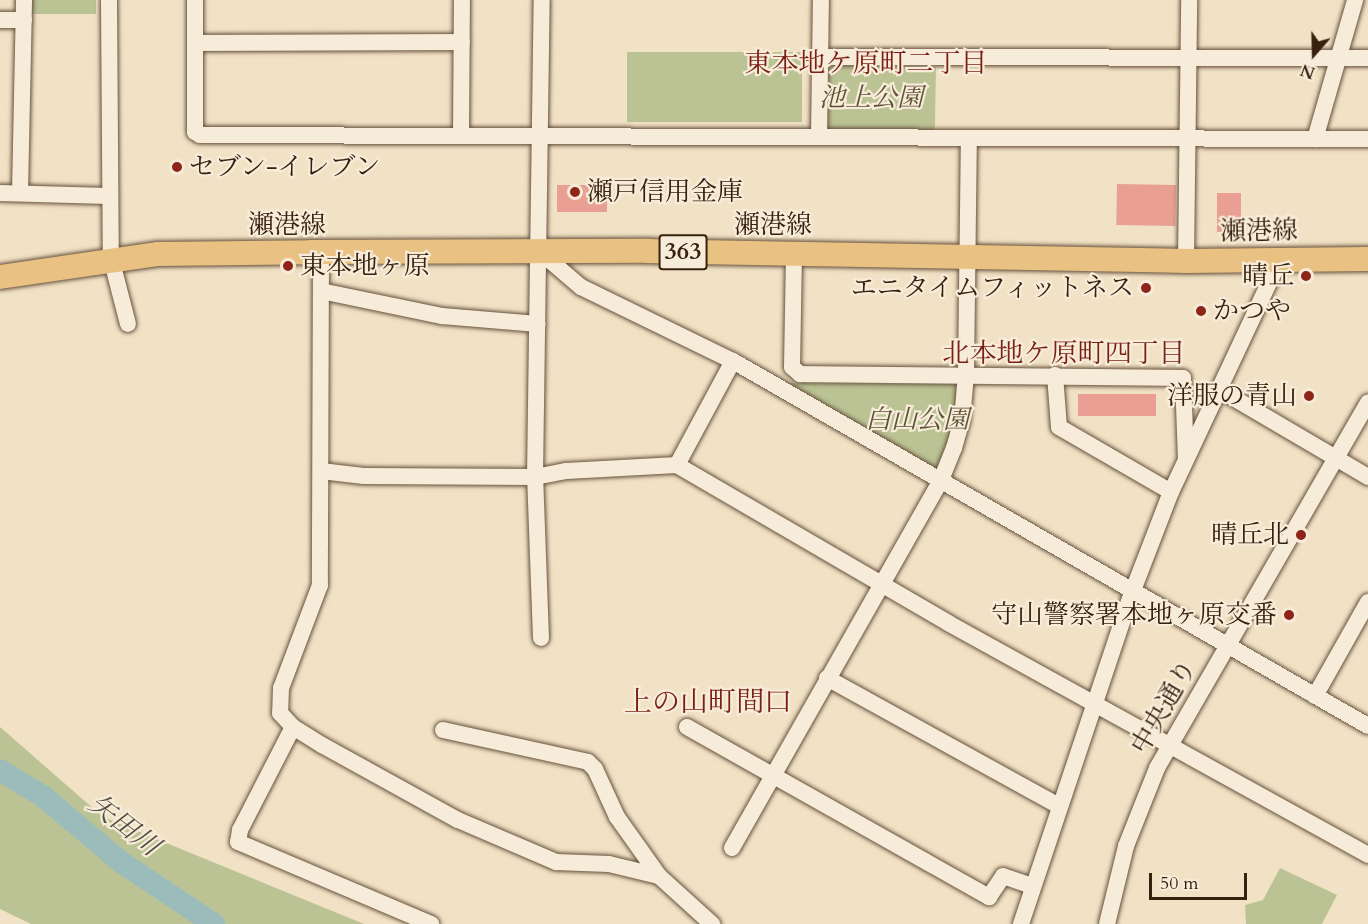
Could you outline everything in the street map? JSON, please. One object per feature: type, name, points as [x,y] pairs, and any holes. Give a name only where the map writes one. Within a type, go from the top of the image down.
[{"type":"highway","name":"瀬港線","points":[[0,277],[111,258],[321,254],[794,253],[1186,261],[1368,258]]},
{"type":"street","points":[[20,193],[24,0]]},
{"type":"street","points":[[109,0],[108,196],[111,258],[128,324]]},
{"type":"street","points":[[195,0],[195,132],[200,135],[461,134],[1368,139]]},
{"type":"street","points":[[461,134],[462,0]]},
{"type":"street","points":[[541,638],[535,477],[542,0]]},
{"type":"street","points":[[819,137],[821,0]]},
{"type":"street","points":[[1186,261],[1189,0]]},
{"type":"street","points":[[1315,139],[1337,56],[1355,0]]},
{"type":"street","points":[[0,20],[24,20]]},
{"type":"street","points":[[196,43],[462,42]]},
{"type":"street","points":[[821,57],[1337,56],[1368,58]]},
{"type":"street","points":[[732,848],[941,480],[962,420],[966,374],[969,138]]},
{"type":"street","points":[[0,193],[108,196]]},
{"type":"street","points":[[540,252],[581,287],[733,361],[1071,553],[1132,593],[1368,726]]},
{"type":"street","points":[[794,253],[792,367],[800,374],[1183,378],[1186,463]]},
{"type":"street","points":[[321,254],[320,585],[281,688],[280,713],[293,728],[399,790],[556,862],[609,864],[659,876]]},
{"type":"street","points":[[1021,924],[1093,701],[1171,492],[1280,259]]},
{"type":"street","points":[[321,291],[442,316],[538,324]]},
{"type":"street","points":[[677,465],[733,361]]},
{"type":"street","points":[[1055,375],[1059,427],[1171,492]]},
{"type":"street","points":[[1220,390],[1368,477]]},
{"type":"street","name":"中央通り","points":[[1107,924],[1126,846],[1144,795],[1170,744],[1368,403]]},
{"type":"street","points":[[321,471],[364,476],[535,477],[566,471],[677,465],[881,584],[1368,855]]},
{"type":"street","points":[[1316,696],[1366,612]]},
{"type":"street","points":[[827,678],[1059,806]]},
{"type":"street","points":[[687,727],[989,897],[1003,876],[1032,886]]},
{"type":"street","points":[[293,728],[240,830],[238,842],[431,924]]},
{"type":"street","points":[[443,730],[588,762],[596,769],[617,817],[659,876],[712,924]]},
{"type":"green space","points":[[29,0],[96,0],[96,14],[29,14]]},
{"type":"green space","points":[[627,52],[802,52],[802,122],[627,122]]},
{"type":"green space","name":"池上公園","points":[[829,65],[936,67],[935,131],[828,129]]},
{"type":"green space","name":"白山公園","points":[[785,383],[956,384],[956,419],[940,474]]},
{"type":"green space","points":[[0,727],[103,817],[364,924],[31,924],[0,909]]},
{"type":"green space","points":[[1280,868],[1337,895],[1322,924],[1246,924],[1245,905],[1263,900]]},
{"type":"building","points":[[1117,184],[1176,185],[1175,226],[1116,225]]},
{"type":"building","points":[[557,185],[607,185],[607,212],[557,212]]},
{"type":"building","points":[[1217,193],[1241,193],[1241,232],[1217,232]]},
{"type":"building","points":[[1078,394],[1156,394],[1156,416],[1078,416]]},
{"type":"waterway","name":"矢田川","points":[[0,770],[44,797],[121,862],[214,924]]},
{"type":"place","name":"セブン-イレブン","points":[[177,167]]},
{"type":"place","name":"瀬戸信用金庫","points":[[575,192]]},
{"type":"place","name":"東本地ヶ原","points":[[288,266]]},
{"type":"place","name":"晴丘","points":[[1306,276]]},
{"type":"place","name":"エニタイムフィットネス","points":[[1146,288]]},
{"type":"place","name":"かつや","points":[[1201,311]]},
{"type":"place","name":"洋服の青山","points":[[1309,396]]},
{"type":"place","name":"晴丘北","points":[[1301,535]]},
{"type":"place","name":"守山警察署本地ヶ原交番","points":[[1289,615]]},
{"type":"district","name":"東本地ケ原町二丁目","points":[[866,64]]},
{"type":"district","name":"北本地ケ原町四丁目","points":[[1064,354]]},
{"type":"district","name":"上の山町間口","points":[[708,702]]}]
